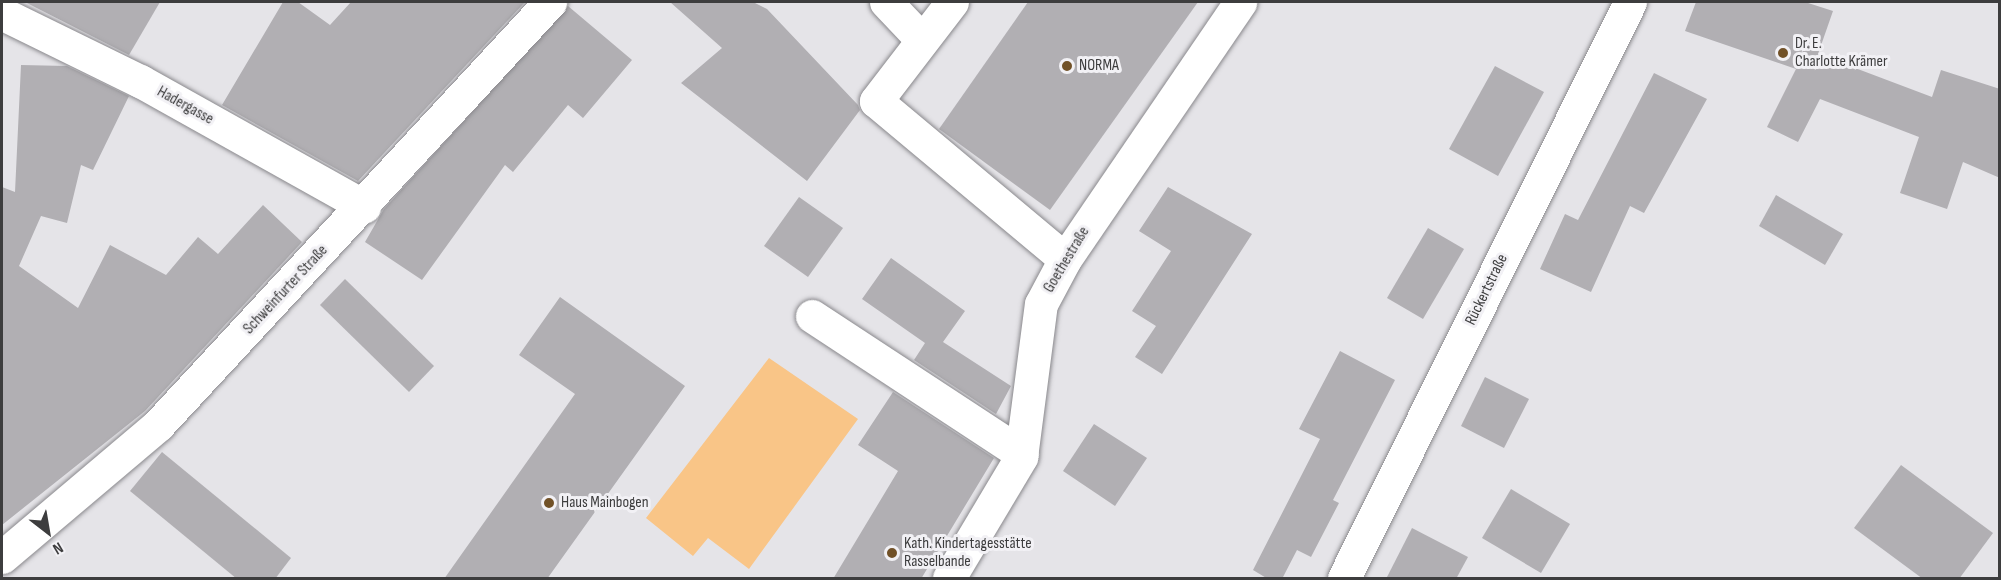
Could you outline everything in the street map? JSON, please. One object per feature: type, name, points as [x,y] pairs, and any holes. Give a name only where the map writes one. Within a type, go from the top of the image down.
[{"type":"street","name":"Schweinfurter Straße","points":[[2,557],[158,425],[364,206],[550,2]]},
{"type":"street","points":[[886,2],[922,40]]},
{"type":"street","points":[[952,2],[876,101],[1065,260]]},
{"type":"street","name":"Goethestraße","points":[[949,579],[1022,454],[1028,384],[1041,304],[1065,260],[1240,2]]},
{"type":"street","name":"Rückertstraße","points":[[1344,579],[1630,2]]},
{"type":"street","name":"Hadergasse","points":[[4,11],[140,81],[364,206]]},
{"type":"street","points":[[812,316],[1022,454]]},
{"type":"shaded area","points":[[769,358],[858,419],[749,569],[708,538],[693,556],[646,518]]},
{"type":"building","points":[[25,2],[160,2],[129,55]]},
{"type":"building","points":[[283,2],[298,2],[330,25],[351,2],[525,2],[358,181],[222,105]]},
{"type":"building","points":[[670,2],[753,2],[767,9],[858,105],[860,110],[807,181],[681,83],[722,48]]},
{"type":"building","name":"NORMA","points":[[1028,2],[1198,2],[1050,210],[939,129]]},
{"type":"building","points":[[1696,2],[1805,2],[1833,11],[1818,54],[1932,97],[1941,70],[2000,89],[2000,178],[1963,162],[1947,209],[1900,193],[1919,137],[1820,99],[1798,142],[1767,127],[1796,69],[1685,31]]},
{"type":"building","points":[[568,6],[632,60],[583,118],[568,105],[513,172],[505,165],[422,280],[365,242],[384,209]]},
{"type":"building","points":[[21,65],[67,66],[129,96],[93,170],[81,165],[67,223],[41,216],[19,266],[78,308],[110,245],[166,275],[198,237],[218,254],[263,205],[302,242],[145,411],[2,525],[2,187],[15,192]]},
{"type":"building","points":[[1495,66],[1544,92],[1498,176],[1449,149]]},
{"type":"building","points":[[1654,73],[1707,99],[1644,213],[1630,206],[1591,292],[1540,269],[1565,214],[1578,220]]},
{"type":"building","points":[[1168,187],[1252,234],[1162,374],[1135,357],[1156,326],[1132,311],[1171,251],[1139,231]]},
{"type":"building","points":[[1776,195],[1843,234],[1825,265],[1759,226]]},
{"type":"building","points":[[799,197],[843,228],[808,277],[764,246]]},
{"type":"building","points":[[1428,228],[1464,249],[1423,319],[1387,298]]},
{"type":"building","points":[[891,258],[965,311],[943,342],[1011,386],[996,414],[914,360],[925,343],[862,299]]},
{"type":"building","points":[[345,279],[434,366],[409,392],[320,305]]},
{"type":"building","name":"Haus Mainbogen","points":[[560,297],[685,386],[547,579],[444,579],[575,394],[519,355]]},
{"type":"building","points":[[1340,351],[1395,380],[1333,500],[1339,503],[1311,557],[1297,550],[1282,579],[1268,579],[1253,570],[1320,439],[1299,429]]},
{"type":"building","points":[[1485,377],[1529,399],[1504,448],[1461,426]]},
{"type":"building","points":[[893,392],[994,458],[921,579],[833,579],[898,471],[858,445]]},
{"type":"building","points":[[1094,424],[1147,458],[1115,506],[1063,471]]},
{"type":"building","points":[[162,452],[291,558],[275,579],[237,579],[130,491]]},
{"type":"building","points":[[1901,465],[1993,533],[1959,579],[1923,579],[1854,528]]},
{"type":"building","points":[[1511,489],[1570,524],[1541,573],[1482,538]]},
{"type":"building","points":[[1412,528],[1468,557],[1456,579],[1386,579]]},
{"type":"place","name":"Dr. E. Charlotte Krämer","points":[[1783,53]]},
{"type":"place","name":"NORMA","points":[[1067,66]]},
{"type":"place","name":"Haus Mainbogen","points":[[549,503]]},
{"type":"place","name":"Kath. Kindertagesstätte Rasselbande","points":[[892,553]]}]
